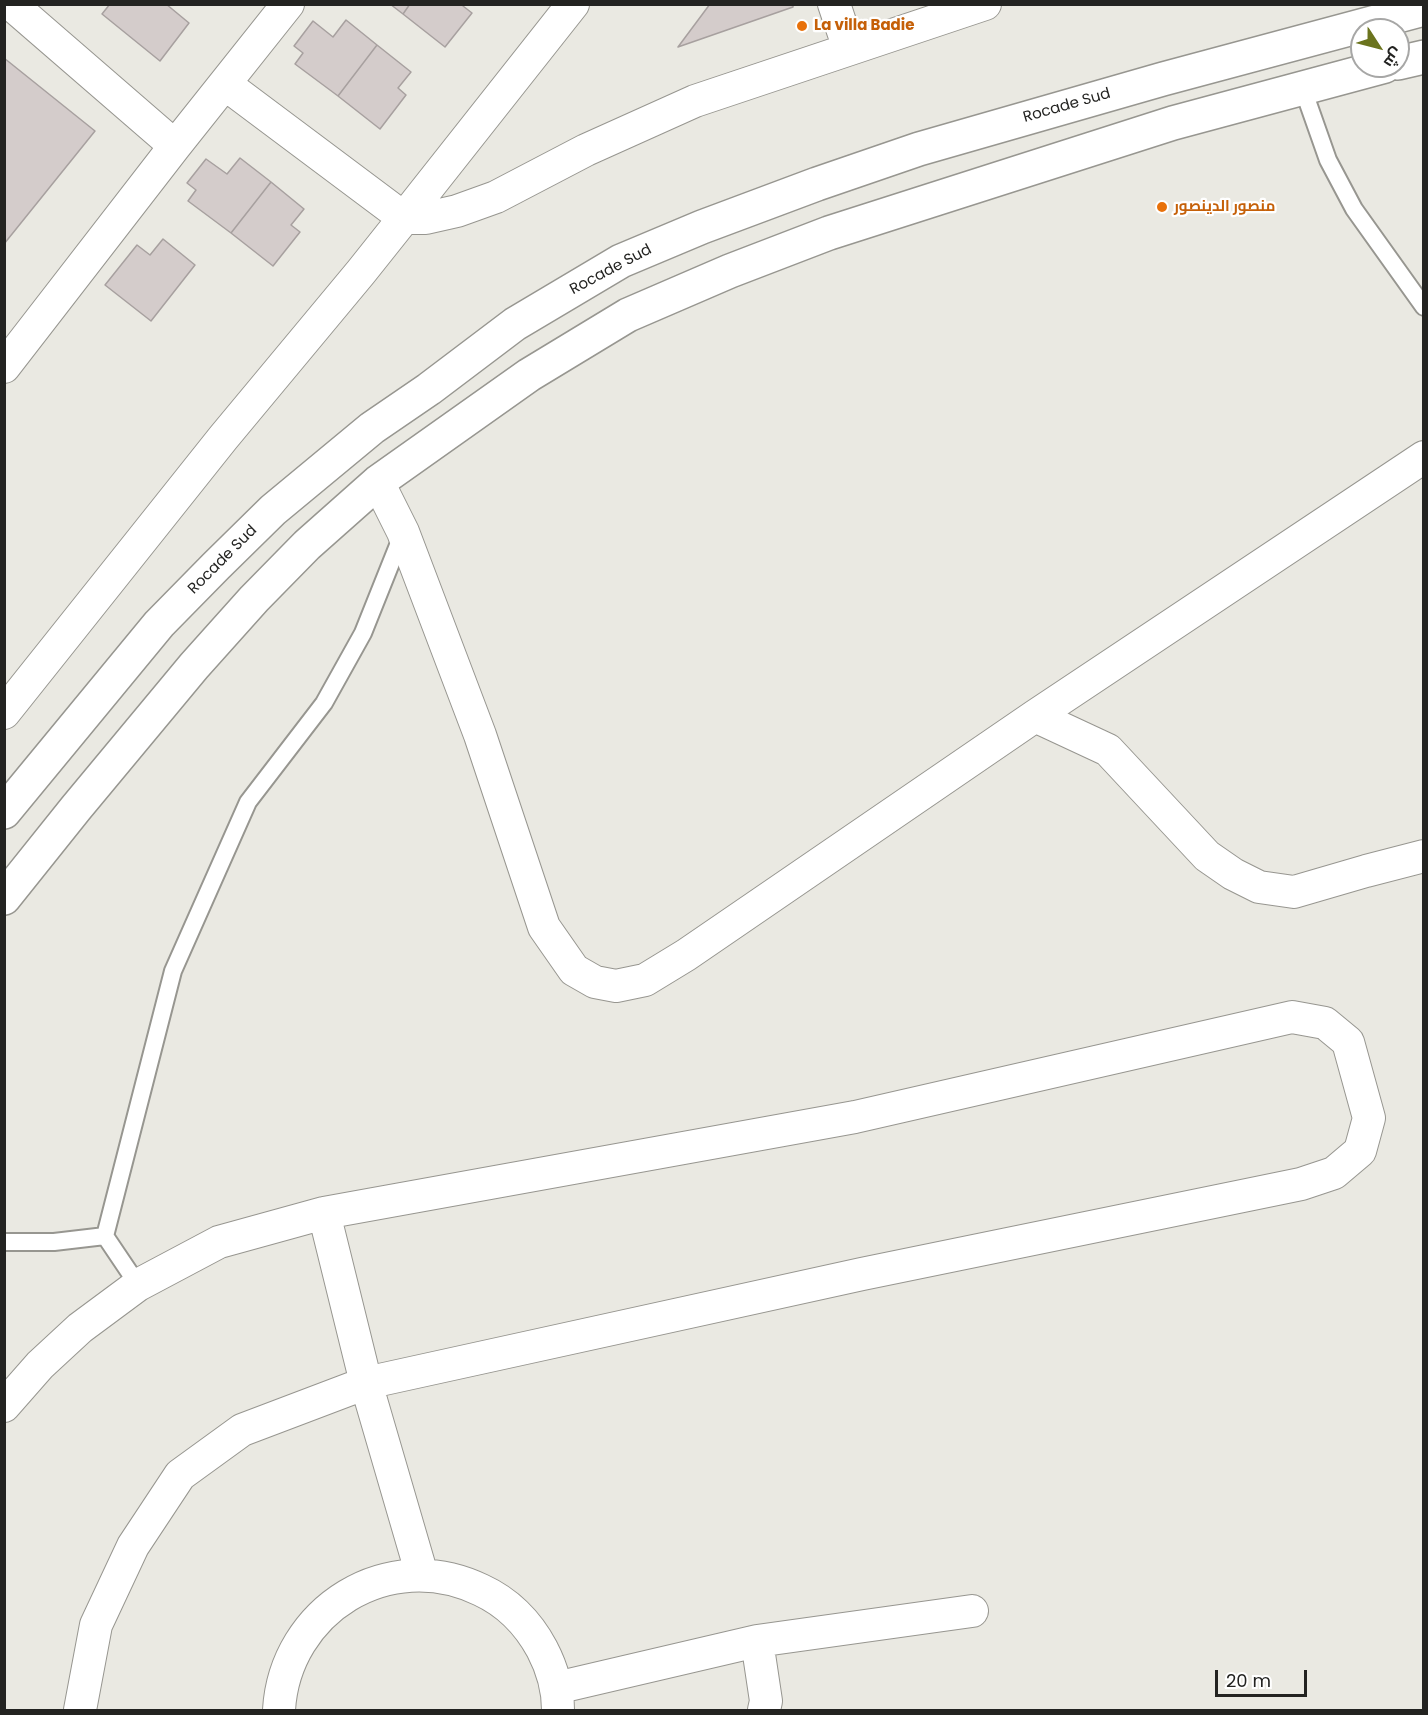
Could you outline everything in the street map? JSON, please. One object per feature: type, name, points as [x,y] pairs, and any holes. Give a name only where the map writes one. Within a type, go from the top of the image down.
[{"type":"highway","name":"Rocade Sud","points":[[4,812],[159,624],[273,510],[372,428],[429,389],[515,324],[621,261],[712,223],[919,149],[1163,79],[1424,9]]},
{"type":"highway","points":[[4,898],[194,666],[254,598],[307,544],[378,482],[529,375],[628,315],[730,271],[829,233],[1173,123],[1350,76]]},
{"type":"street","points":[[11,4],[175,146]]},
{"type":"street","points":[[4,367],[288,4]]},
{"type":"street","points":[[6,708],[223,438],[361,272],[573,4]]},
{"type":"street","points":[[834,4],[849,49]]},
{"type":"street","points":[[225,84],[404,218],[426,218],[447,214],[496,197],[586,150],[695,101],[985,4]]},
{"type":"street","points":[[378,482],[403,532],[480,735],[544,927],[574,970],[595,982],[616,986],[645,980],[705,942],[1035,716],[1424,457]]},
{"type":"street","points":[[1035,716],[1108,750],[1207,856],[1233,874],[1259,887],[1294,892],[1424,856]]},
{"type":"street","points":[[5,1406],[40,1365],[80,1328],[138,1285],[219,1242],[324,1213],[855,1117],[1292,1017],[1325,1023],[1348,1042],[1369,1118],[1360,1151],[1334,1173],[1301,1184],[850,1277],[366,1383],[242,1430],[180,1475],[133,1546],[96,1625],[80,1710]]},
{"type":"street","points":[[324,1213],[366,1383],[423,1575]]},
{"type":"street","points":[[279,1710],[283,1683],[293,1653],[321,1615],[347,1596],[375,1582],[391,1578],[440,1576],[473,1586],[503,1603],[516,1614],[537,1641],[552,1672],[557,1700],[757,1641],[972,1611]]},
{"type":"street","points":[[757,1641],[766,1701],[764,1710]]},
{"type":"lane","points":[[1303,89],[1328,160],[1354,208],[1424,307]]},
{"type":"lane","points":[[138,1285],[105,1236],[173,971],[248,802],[324,703],[363,633],[403,532]]},
{"type":"lane","points":[[4,1242],[54,1242],[105,1236]]},
{"type":"building","points":[[110,4],[166,4],[189,23],[160,61],[102,14]]},
{"type":"building","points":[[390,4],[410,4],[403,14]]},
{"type":"building","points":[[410,4],[465,4],[463,6],[472,13],[445,47],[403,14]]},
{"type":"building","points":[[710,4],[793,4],[793,7],[678,47]]},
{"type":"building","points":[[346,20],[377,45],[338,96],[295,64],[303,53],[294,46],[313,21],[333,37]]},
{"type":"building","points":[[377,45],[411,72],[398,88],[406,95],[380,129],[338,96]]},
{"type":"building","points":[[4,58],[95,131],[4,244]]},
{"type":"building","points":[[240,158],[271,182],[231,233],[188,201],[196,190],[187,183],[206,159],[227,174]]},
{"type":"building","points":[[271,182],[304,209],[291,225],[300,232],[273,266],[231,233]]},
{"type":"building","points":[[163,239],[195,265],[151,321],[105,285],[137,245],[150,255]]},
{"type":"place","name":"La villa Badie","points":[[802,26]]},
{"type":"place","name":"منصور الدينصور","points":[[1162,207]]}]
